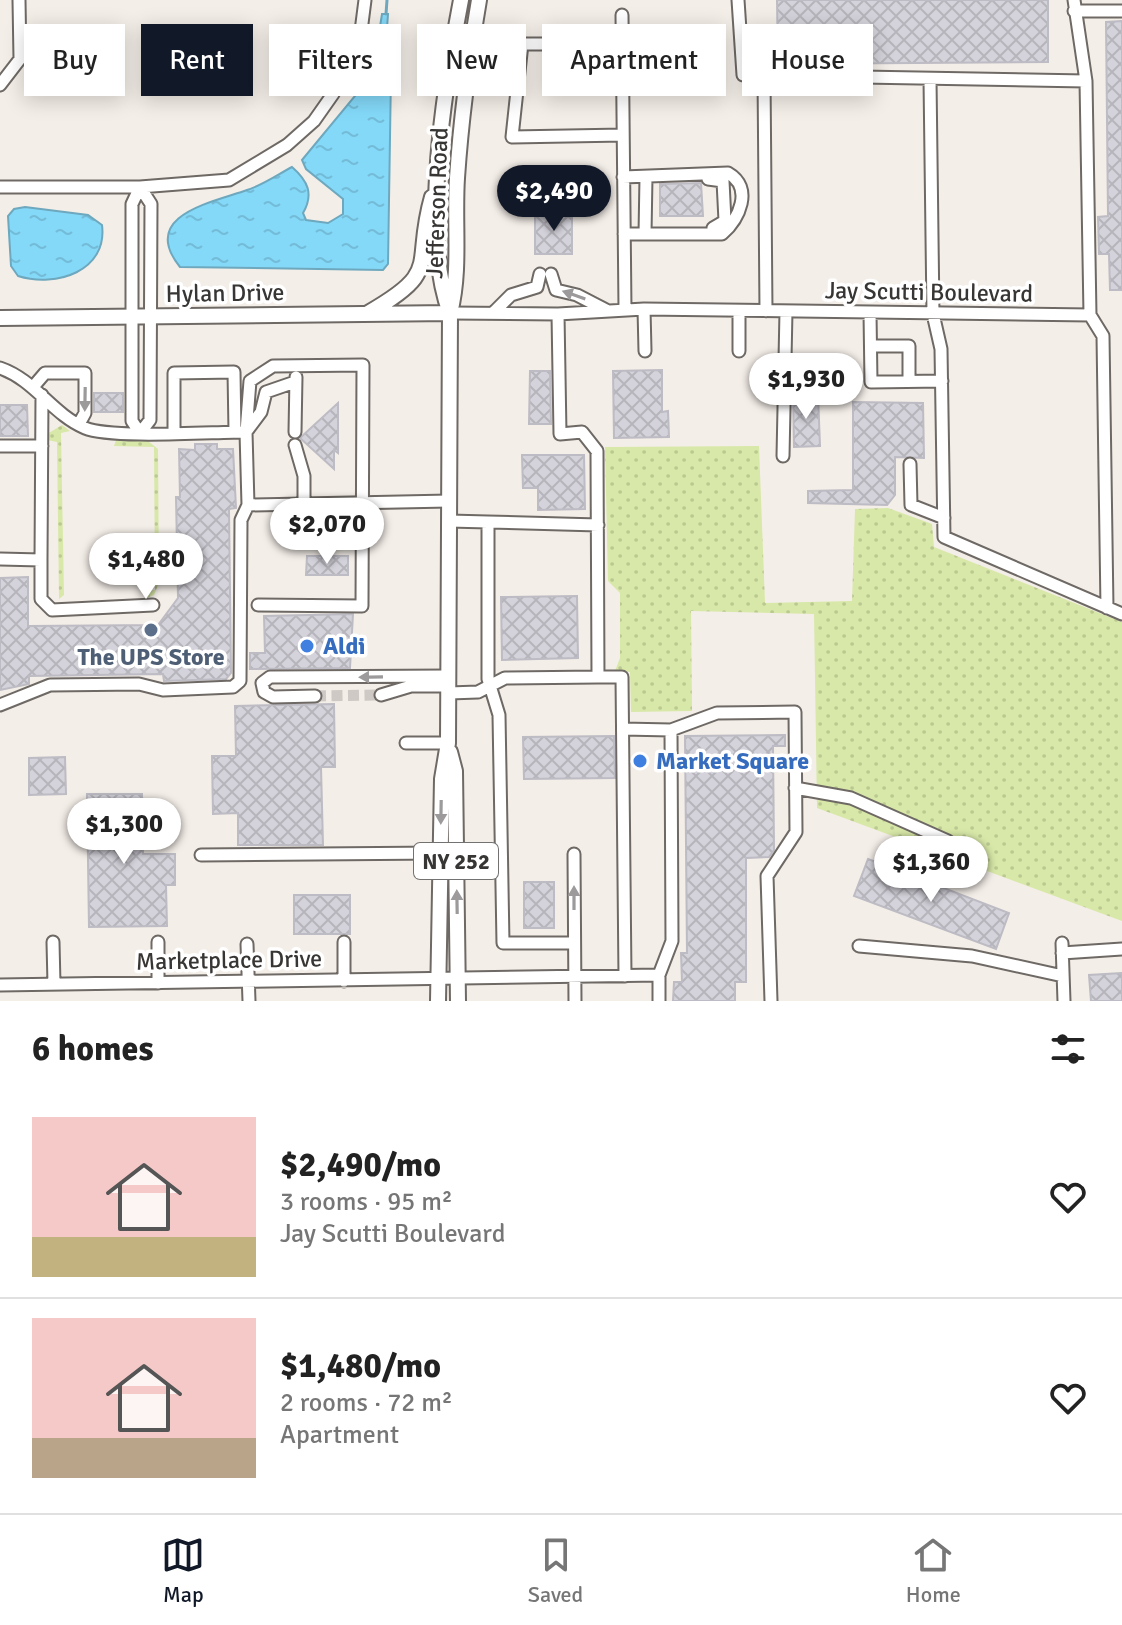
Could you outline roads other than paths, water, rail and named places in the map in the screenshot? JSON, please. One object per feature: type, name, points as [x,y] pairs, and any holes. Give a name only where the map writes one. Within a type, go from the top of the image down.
[{"type":"main road","name":"Jefferson Road","points":[[450,313],[440,287],[439,174],[458,0]]},
{"type":"main road","name":"Jefferson Road","points":[[438,1001],[442,779],[448,743],[450,313],[457,285],[457,181],[464,102],[479,0]]},
{"type":"main road","points":[[366,314],[404,292],[419,276],[429,209],[439,174]]},
{"type":"main road","name":"Hylan Drive","points":[[0,318],[450,313]]},
{"type":"main road","name":"Jefferson Road","points":[[448,743],[455,771],[458,1001]]},
{"type":"street","points":[[0,85],[11,66],[20,59],[19,0]]},
{"type":"street","points":[[0,187],[140,187],[229,180],[287,145],[314,121],[333,94],[360,39],[365,0]]},
{"type":"street","points":[[738,0],[742,60]]},
{"type":"street","points":[[1107,608],[1103,336],[1090,315],[1086,81],[1074,5],[1122,11]]},
{"type":"street","points":[[622,15],[622,24]]},
{"type":"street","points":[[542,44],[522,44],[512,137],[623,135]]},
{"type":"street","points":[[873,78],[1086,81]]},
{"type":"street","points":[[930,79],[933,314],[941,349],[944,537],[1122,614]]},
{"type":"street","points":[[622,96],[625,309]]},
{"type":"street","points":[[764,96],[766,311]]},
{"type":"street","points":[[624,234],[722,234],[741,209],[741,191],[735,177],[716,172],[667,173],[651,177]]},
{"type":"street","points":[[623,177],[723,181],[726,213],[722,225],[701,233]]},
{"type":"street","points":[[645,234],[651,177]]},
{"type":"street","points":[[140,187],[132,204],[132,421],[140,433]]},
{"type":"street","points":[[140,187],[151,204],[152,316],[150,420],[140,433]]},
{"type":"street","points":[[493,313],[511,295],[537,287],[546,274],[556,290],[577,295],[607,310]]},
{"type":"street","points":[[644,309],[645,351]]},
{"type":"street","name":"Jay Scutti Boulevard","points":[[450,313],[558,314],[644,309],[1090,315]]},
{"type":"street","points":[[739,311],[739,351]]},
{"type":"street","points":[[783,456],[786,311]]},
{"type":"street","points":[[870,313],[871,382],[942,381]]},
{"type":"street","points":[[558,314],[560,434],[582,432],[597,451],[598,677]]},
{"type":"street","points":[[871,346],[909,346],[909,381]]},
{"type":"street","points":[[296,365],[295,439],[304,476],[304,504]]},
{"type":"street","points":[[240,432],[250,381],[273,366],[363,365],[362,606],[258,605]]},
{"type":"street","points":[[0,368],[17,374],[87,429],[140,433],[240,432],[261,412],[266,392],[295,382]]},
{"type":"street","points":[[0,705],[50,685],[139,684],[163,690],[233,687],[240,681],[241,520],[248,505],[234,372],[174,373],[174,432]]},
{"type":"street","points":[[79,424],[85,413],[85,373],[45,373],[38,391],[42,446],[41,599],[52,610],[153,605]]},
{"type":"street","points":[[0,446],[42,446]]},
{"type":"street","points":[[910,464],[911,505],[944,518]]},
{"type":"street","points":[[248,505],[449,501]]},
{"type":"street","points":[[449,521],[598,525]]},
{"type":"street","points":[[488,522],[490,687],[499,715],[503,943],[574,943]]},
{"type":"street","points":[[0,559],[41,560]]},
{"type":"street","points":[[315,696],[273,697],[264,692],[262,683],[270,677],[449,685],[478,692],[505,678],[622,677],[625,976]]},
{"type":"street","points":[[381,695],[411,686],[449,685]]},
{"type":"street","points":[[623,729],[671,730],[717,713],[795,712],[796,832],[767,876],[771,1001]]},
{"type":"street","points":[[659,1001],[659,975],[672,941],[671,730]]},
{"type":"street","points":[[406,743],[448,743]]},
{"type":"street","points":[[795,788],[851,798],[948,841]]},
{"type":"street","points":[[201,855],[440,853]]},
{"type":"street","points":[[574,854],[575,1001]]},
{"type":"street","points":[[53,942],[54,984]]},
{"type":"street","points":[[158,942],[158,983]]},
{"type":"street","points":[[344,942],[344,981]]},
{"type":"street","points":[[247,944],[249,1001]]},
{"type":"street","points":[[859,946],[972,956],[1063,976]]},
{"type":"street","points":[[1064,1001],[1062,948],[1122,949]]},
{"type":"street","name":"Marketplace Drive","points":[[0,985],[659,975]]},
{"type":"water","points":[[382,14],[388,14],[387,24],[380,24]]},
{"type":"water","points":[[355,96],[391,96],[388,264],[383,270],[180,267],[169,249],[168,235],[174,223],[200,206],[253,188],[292,167],[308,188],[303,213],[306,220],[328,223],[343,214],[343,199],[306,169],[302,160]]},
{"type":"water","points":[[25,207],[88,215],[102,225],[102,241],[97,254],[88,265],[63,277],[48,280],[18,276],[11,266],[8,216],[14,209]]},
{"type":"waterway","points":[[386,14],[387,0]]},
{"type":"tunnel","points":[[315,696],[381,695]]},
{"type":"place","name":"The UPS Store","points":[[151,630]]},
{"type":"place","name":"Aldi","points":[[307,646]]},
{"type":"place","name":"Market Square","points":[[640,761]]}]
